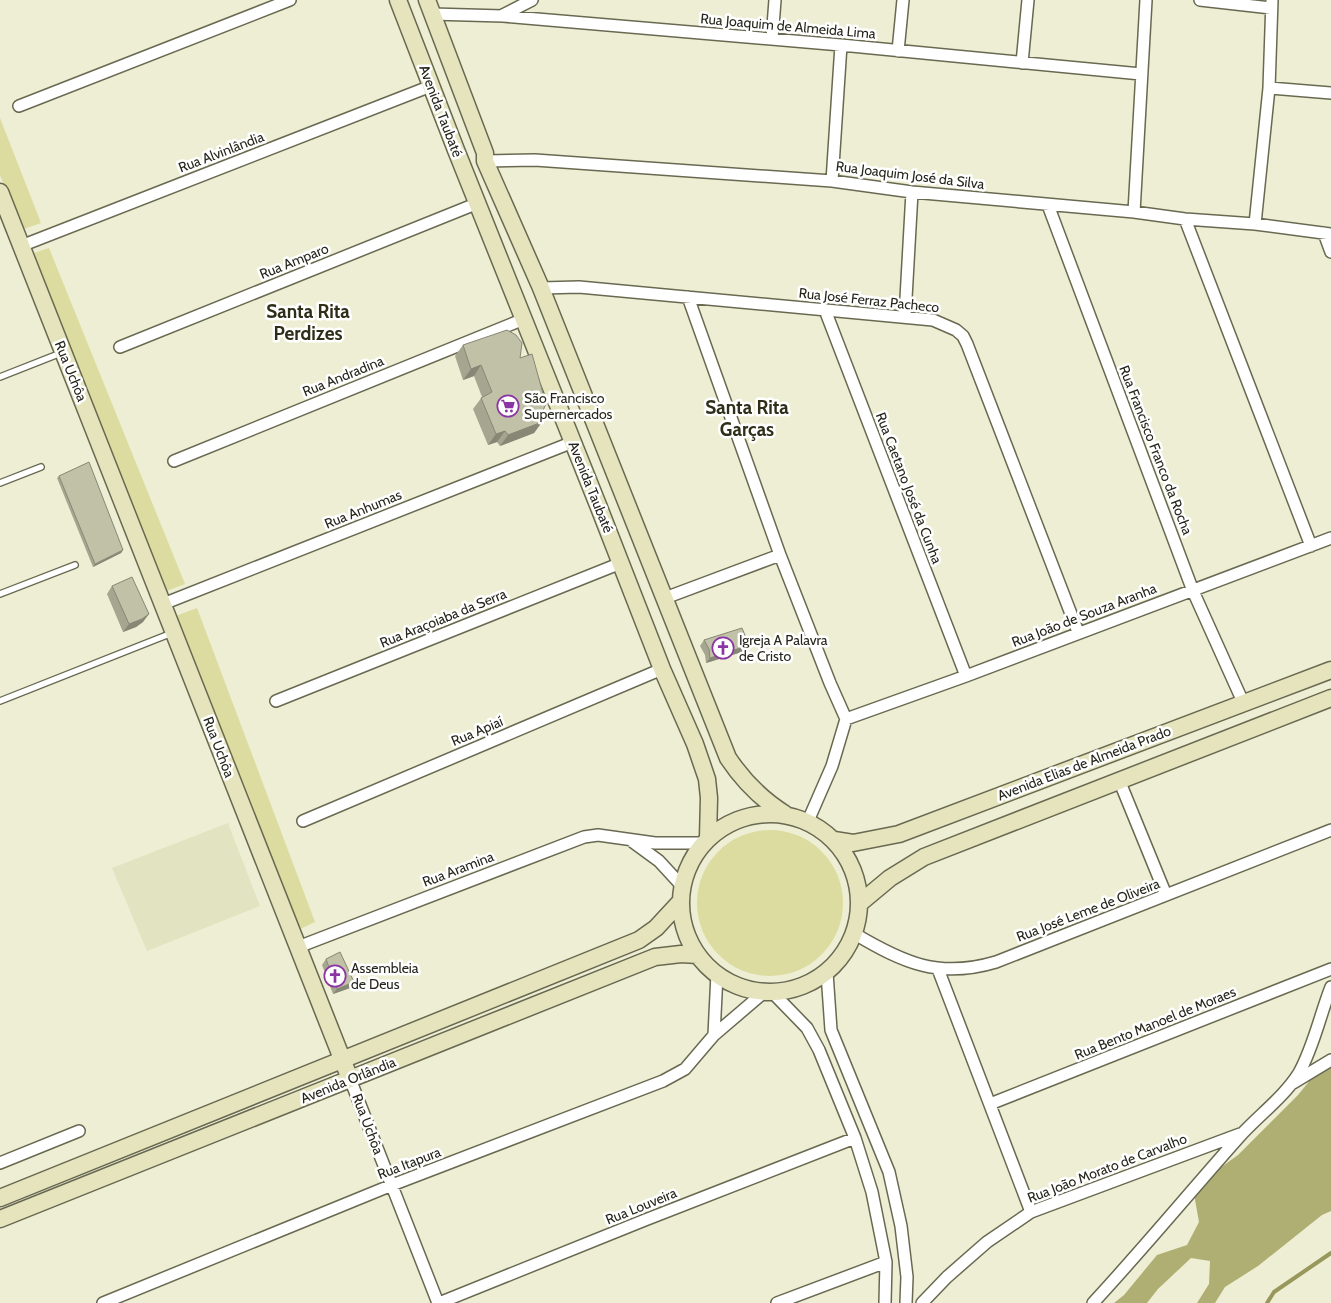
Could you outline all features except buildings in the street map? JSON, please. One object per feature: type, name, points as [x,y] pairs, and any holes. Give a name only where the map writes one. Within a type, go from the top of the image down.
[{"type":"street","points":[[19,106],[290,0]]},
{"type":"street","name":"Avenida Taubaté","points":[[398,0],[662,668],[695,744],[707,780],[709,798],[705,840]]},
{"type":"street","points":[[503,16],[532,0]]},
{"type":"street","points":[[772,39],[775,0]]},
{"type":"street","points":[[898,51],[903,0]]},
{"type":"street","points":[[1022,63],[1028,0]]},
{"type":"street","points":[[1134,212],[1146,0]]},
{"type":"street","points":[[1200,0],[1271,4],[1269,88],[1255,224]]},
{"type":"street","name":"Avenida Taubaté","points":[[430,7],[485,153],[485,161],[541,288],[728,758],[740,777],[753,790],[766,802],[785,814]]},
{"type":"street","name":"Rua Joaquim de Almeida Lima","points":[[430,7],[503,16],[841,45],[1141,74]]},
{"type":"street","points":[[832,181],[841,45]]},
{"type":"street","name":"Rua Alvinlândia","points":[[22,246],[431,86]]},
{"type":"street","points":[[1269,88],[1331,93]]},
{"type":"street","points":[[456,150],[481,143]]},
{"type":"street","name":"Rua Joaquim José da Silva","points":[[485,161],[535,160],[832,181],[912,192],[1134,212],[1327,233]]},
{"type":"street","points":[[465,172],[485,161]]},
{"type":"street","name":"Rua Uchôa","points":[[0,192],[438,1303]]},
{"type":"street","points":[[905,316],[912,192]]},
{"type":"street","name":"Rua Amparo","points":[[120,347],[478,203]]},
{"type":"street","name":"Rua Francisco Franco da Rocha","points":[[1048,205],[1193,590],[1243,702]]},
{"type":"street","points":[[1185,219],[1311,546]]},
{"type":"street","points":[[1327,233],[1331,252]]},
{"type":"street","name":"Rua José Ferraz Pacheco","points":[[541,288],[579,287],[905,316],[933,320],[949,325],[963,336],[1078,632]]},
{"type":"street","points":[[688,297],[780,554],[846,719],[832,766],[808,821]]},
{"type":"street","name":"Rua Caetano José da Cunha","points":[[825,310],[966,676]]},
{"type":"street","name":"Rua Andradina","points":[[174,461],[524,319]]},
{"type":"street","name":"Rua Anhumas","points":[[163,604],[573,442]]},
{"type":"street","points":[[598,504],[624,495]]},
{"type":"street","name":"Rua João de Souza Aranha","points":[[846,719],[966,676],[1078,632],[1331,538]]},
{"type":"street","points":[[665,598],[780,554]]},
{"type":"street","name":"Rua Araçoiaba da Serra","points":[[276,701],[621,563]]},
{"type":"street","name":"Rua Apiaí","points":[[303,821],[662,668]]},
{"type":"street","name":"Avenida Elias de Almeida Prado","points":[[834,840],[853,843],[899,834],[1331,670]]},
{"type":"street","name":"Avenida Elias de Almeida Prado","points":[[860,903],[890,878],[924,857],[1331,698]]},
{"type":"street","points":[[1119,780],[1166,895]]},
{"type":"street","points":[[759,813],[785,814],[808,821],[843,849],[853,867],[860,889],[860,903],[855,934],[845,954],[827,973],[815,980],[794,989],[767,993],[740,987],[717,974],[698,955],[685,930],[681,893],[689,865],[705,840],[734,820],[759,813]]},
{"type":"street","name":"Rua José Leme de Oliveira","points":[[855,934],[890,954],[938,969],[956,970],[980,967],[1331,830]]},
{"type":"street","name":"Rua Aramina","points":[[298,947],[584,837],[598,835],[655,843],[705,840]]},
{"type":"street","name":"Rua Aramina","points":[[632,841],[659,862],[681,893]]},
{"type":"street","name":"Avenida Orlândia","points":[[0,1198],[639,940],[656,928],[681,893]]},
{"type":"street","name":"Avenida Orlândia","points":[[0,1219],[655,957],[672,954],[698,955]]},
{"type":"street","points":[[938,969],[1031,1212]]},
{"type":"street","name":"Rua Bento Manoel de Moraes","points":[[990,1104],[1331,969]]},
{"type":"street","points":[[827,973],[831,1030],[889,1172],[901,1226],[907,1277],[906,1303]]},
{"type":"street","points":[[714,1035],[717,974]]},
{"type":"street","points":[[1092,1303],[1144,1247],[1243,1133],[1291,1084],[1300,1070],[1310,1047],[1331,987]]},
{"type":"street","points":[[767,993],[807,1028],[819,1050],[855,1138],[872,1192],[886,1262],[885,1303]]},
{"type":"street","name":"Rua Itapura","points":[[103,1303],[392,1185],[663,1081],[685,1069],[714,1035],[767,993]]},
{"type":"street","points":[[1291,1084],[1331,1060]]},
{"type":"street","points":[[0,1164],[79,1131]]},
{"type":"street","name":"Rua João Morato de Carvalho","points":[[922,1303],[946,1277],[987,1242],[1031,1212],[1243,1133]]},
{"type":"street","name":"Rua Louveira","points":[[438,1303],[855,1138]]},
{"type":"street","points":[[777,1303],[886,1262]]},
{"type":"lane","points":[[0,377],[64,352]]},
{"type":"lane","points":[[0,483],[41,467]]},
{"type":"lane","points":[[0,594],[75,565]]},
{"type":"lane","points":[[0,701],[174,632]]},
{"type":"shaded area","points":[[228,823],[260,906],[147,951],[112,868]]},
{"type":"shaded area","points":[[1331,1058],[1331,1211],[1322,1215],[1258,1266],[1225,1287],[1215,1303],[1197,1303],[1209,1284],[1210,1261],[1191,1258],[1158,1289],[1147,1303],[1114,1303],[1124,1295],[1157,1255],[1187,1245],[1199,1222],[1194,1194],[1206,1178],[1238,1155],[1298,1095]]},
{"type":"green space","points":[[0,118],[41,223],[21,230],[0,175]]},
{"type":"green space","points":[[49,248],[185,584],[164,592],[31,254]]},
{"type":"green space","points":[[197,608],[315,922],[296,931],[173,617]]},
{"type":"green space","points":[[770,830],[798,835],[822,851],[838,875],[843,903],[838,931],[822,955],[798,971],[770,976],[742,971],[718,955],[702,931],[697,903],[702,875],[718,851],[742,835]]},
{"type":"waterway","points":[[1267,1303],[1274,1292],[1331,1253]]},
{"type":"place","name":"São Francisco Supernercados","points":[[508,406]]},
{"type":"place","name":"Igreja A Palavra de Cristo","points":[[723,648]]},
{"type":"place","name":"Assembleia de Deus","points":[[335,976]]},
{"type":"district","name":"Santa Rita Perdizes","points":[[308,322]]},
{"type":"district","name":"Santa Rita Garças","points":[[747,418]]}]
